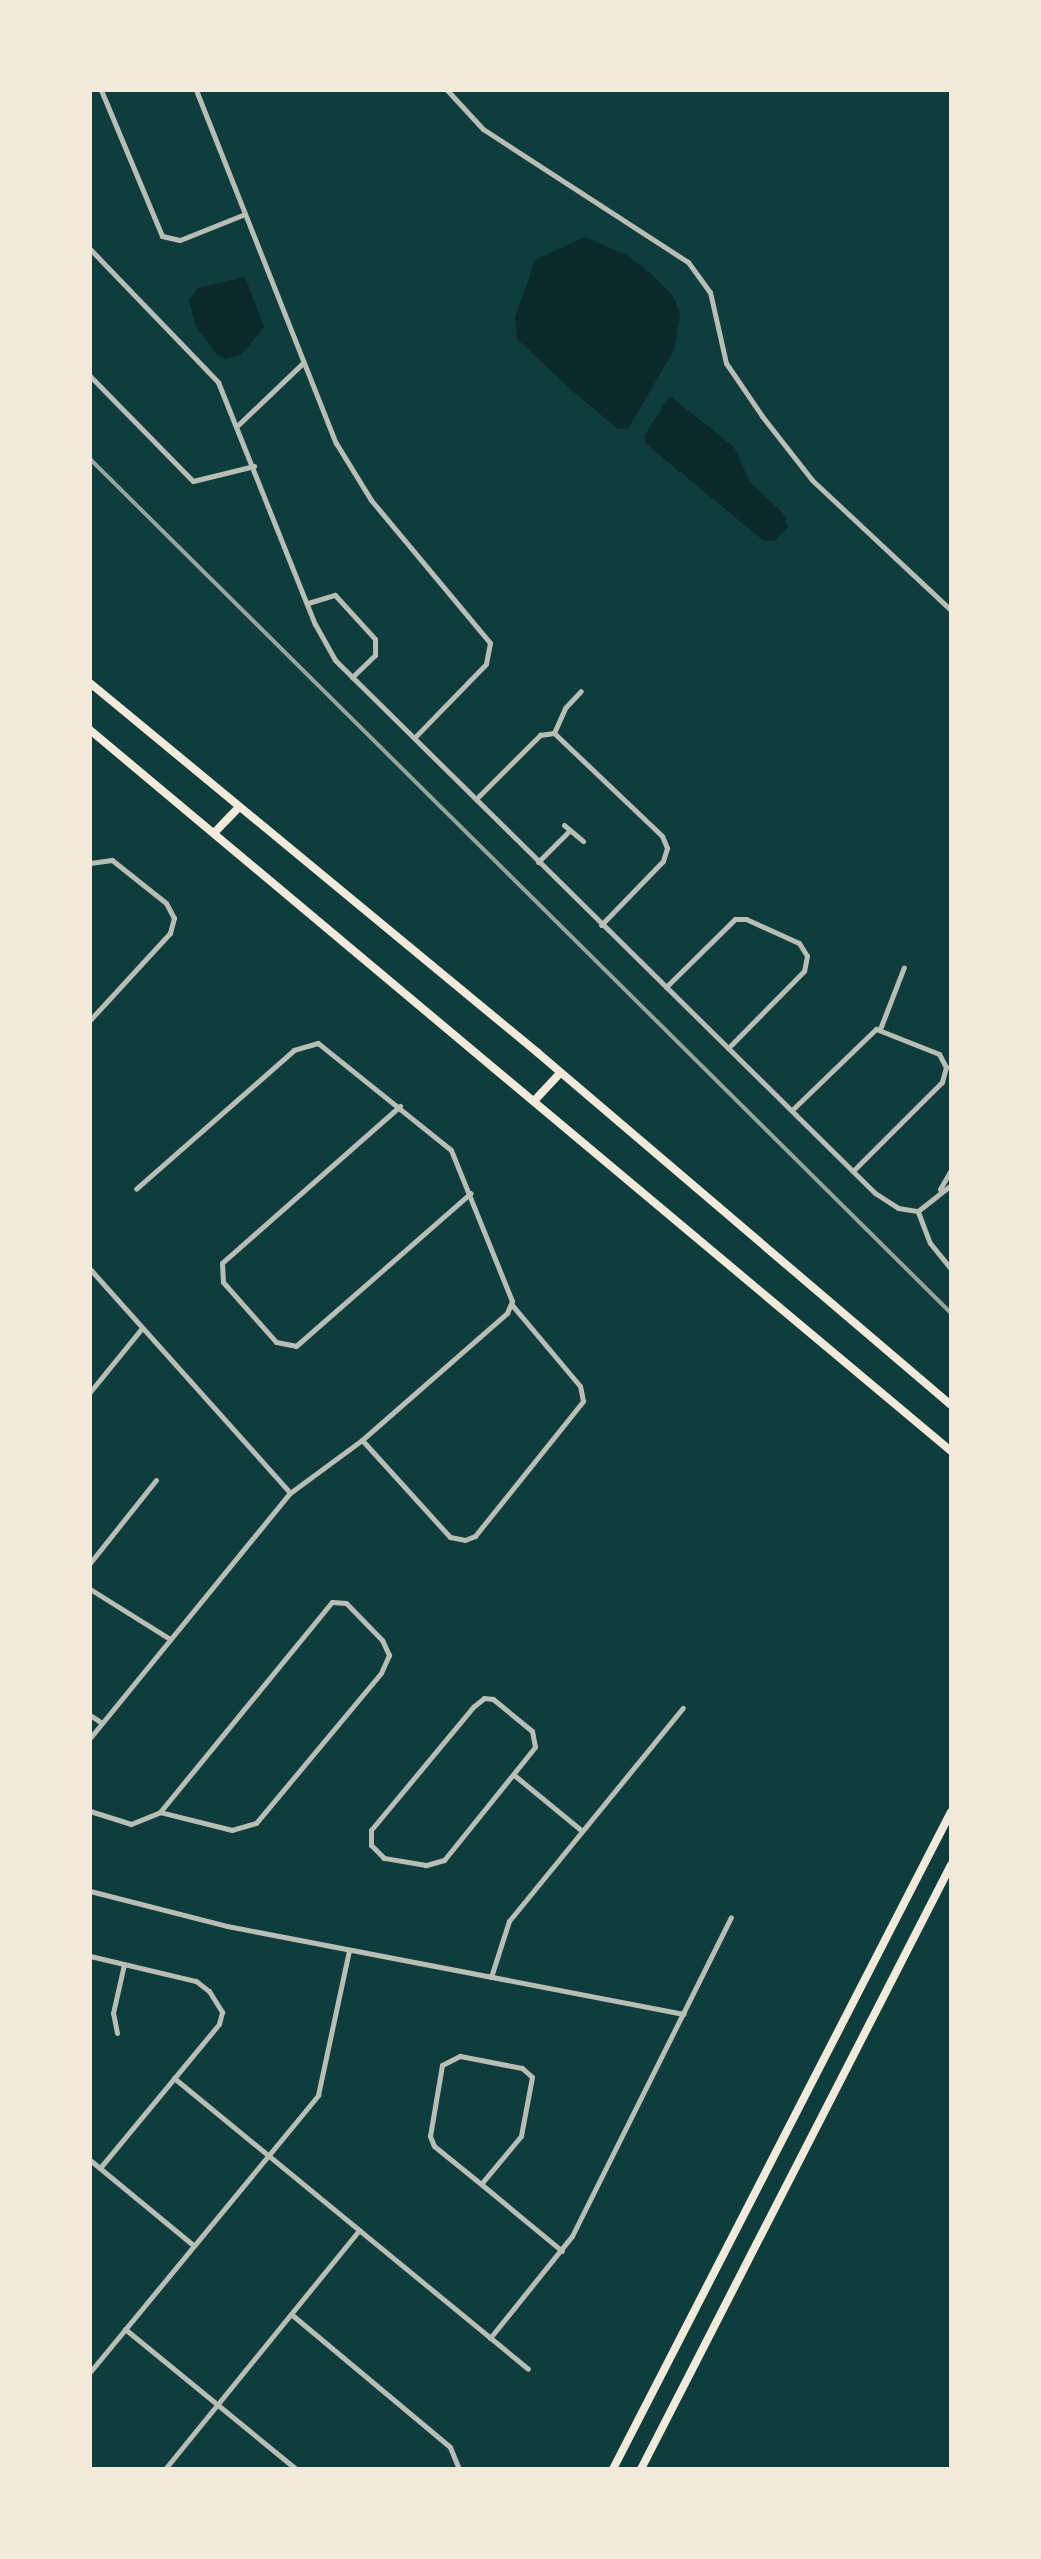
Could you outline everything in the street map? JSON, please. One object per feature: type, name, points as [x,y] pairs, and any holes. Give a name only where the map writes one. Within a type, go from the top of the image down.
[{"type":"main road","points":[[90,683],[560,1073],[951,1406]]},
{"type":"main road","points":[[90,730],[951,1451]]},
{"type":"main road","points":[[214,833],[239,806]]},
{"type":"main road","points":[[534,1100],[560,1073]]},
{"type":"main road","points":[[613,2469],[951,1812]]},
{"type":"main road","points":[[641,2469],[951,1865]]},
{"type":"street","points":[[101,90],[162,236],[180,240],[245,214]]},
{"type":"street","points":[[196,90],[336,443],[371,500],[490,643],[486,664],[414,738]]},
{"type":"street","points":[[448,90],[483,129],[688,262],[710,292],[726,363],[762,416],[812,480],[951,610]]},
{"type":"street","points":[[90,249],[208,369],[238,425],[324,644],[352,678],[853,1171],[886,1202],[918,1211]]},
{"type":"street","points":[[238,425],[304,362]]},
{"type":"street","points":[[90,376],[194,481],[254,466]]},
{"type":"street","points":[[308,603],[335,596],[375,639],[375,655],[352,678]]},
{"type":"street","points":[[554,732],[565,708],[580,690]]},
{"type":"street","points":[[476,799],[540,735],[554,732]]},
{"type":"street","points":[[554,732],[666,844],[663,861],[601,925]]},
{"type":"street","points":[[538,862],[567,827],[582,842]]},
{"type":"street","points":[[90,863],[112,860],[166,903],[174,918],[170,933],[90,1020]]},
{"type":"street","points":[[666,987],[735,920],[746,920],[803,946],[807,961],[804,971],[728,1048]]},
{"type":"street","points":[[880,1029],[904,967]]},
{"type":"street","points":[[792,1110],[870,1033],[880,1029],[935,1051],[946,1072],[939,1086],[853,1171]]},
{"type":"street","points":[[136,1189],[306,1043],[328,1048],[451,1150],[512,1305],[580,1386],[582,1401],[475,1536],[465,1540],[450,1537],[362,1440]]},
{"type":"street","points":[[400,1106],[222,1263],[223,1282],[276,1342],[292,1347],[471,1193]]},
{"type":"street","points":[[918,1211],[939,1191],[951,1170]]},
{"type":"street","points":[[939,1191],[951,1185]]},
{"type":"street","points":[[918,1211],[930,1243],[951,1269]]},
{"type":"street","points":[[90,1269],[290,1493]]},
{"type":"street","points":[[90,1738],[290,1493],[362,1440],[512,1305]]},
{"type":"street","points":[[90,1392],[142,1328]]},
{"type":"street","points":[[90,1563],[156,1480]]},
{"type":"street","points":[[90,1589],[170,1639]]},
{"type":"street","points":[[90,1810],[131,1824],[160,1812],[332,1602],[346,1603],[382,1640],[388,1655],[381,1673],[256,1822],[232,1830],[160,1812]]},
{"type":"street","points":[[484,1698],[493,1699],[512,1712],[537,1739],[514,1775],[444,1860],[426,1866],[384,1858],[370,1845],[371,1830],[484,1698]]},
{"type":"street","points":[[491,1977],[503,1929],[683,1708]]},
{"type":"street","points":[[90,1715],[102,1722]]},
{"type":"street","points":[[514,1775],[582,1831]]},
{"type":"street","points":[[90,1890],[227,1926],[684,2014]]},
{"type":"street","points":[[490,2338],[562,2251],[731,1917]]},
{"type":"street","points":[[90,2372],[322,2086],[349,1950]]},
{"type":"street","points":[[90,1956],[196,1981],[221,2009],[219,2024],[100,2168]]},
{"type":"street","points":[[118,2034],[113,2013],[124,1964]]},
{"type":"street","points":[[481,2184],[521,2136],[532,2077],[522,2068],[452,2056],[442,2065],[430,2136],[434,2146],[562,2251]]},
{"type":"street","points":[[174,2078],[528,2369]]},
{"type":"street","points":[[90,2160],[192,2245]]},
{"type":"street","points":[[166,2469],[359,2230]]},
{"type":"street","points":[[291,2314],[450,2447],[459,2469]]},
{"type":"street","points":[[126,2329],[296,2469]]},
{"type":"water","points":[[585,237],[630,257],[674,297],[680,315],[674,350],[628,429],[618,429],[517,339],[515,318],[535,260]]},
{"type":"water","points":[[245,277],[264,327],[242,354],[226,359],[217,355],[196,327],[189,300],[198,288]]},
{"type":"water","points":[[670,396],[734,447],[750,482],[783,513],[788,527],[774,541],[764,541],[646,444],[644,436]]},
{"type":"railway","points":[[90,459],[951,1313]]}]
